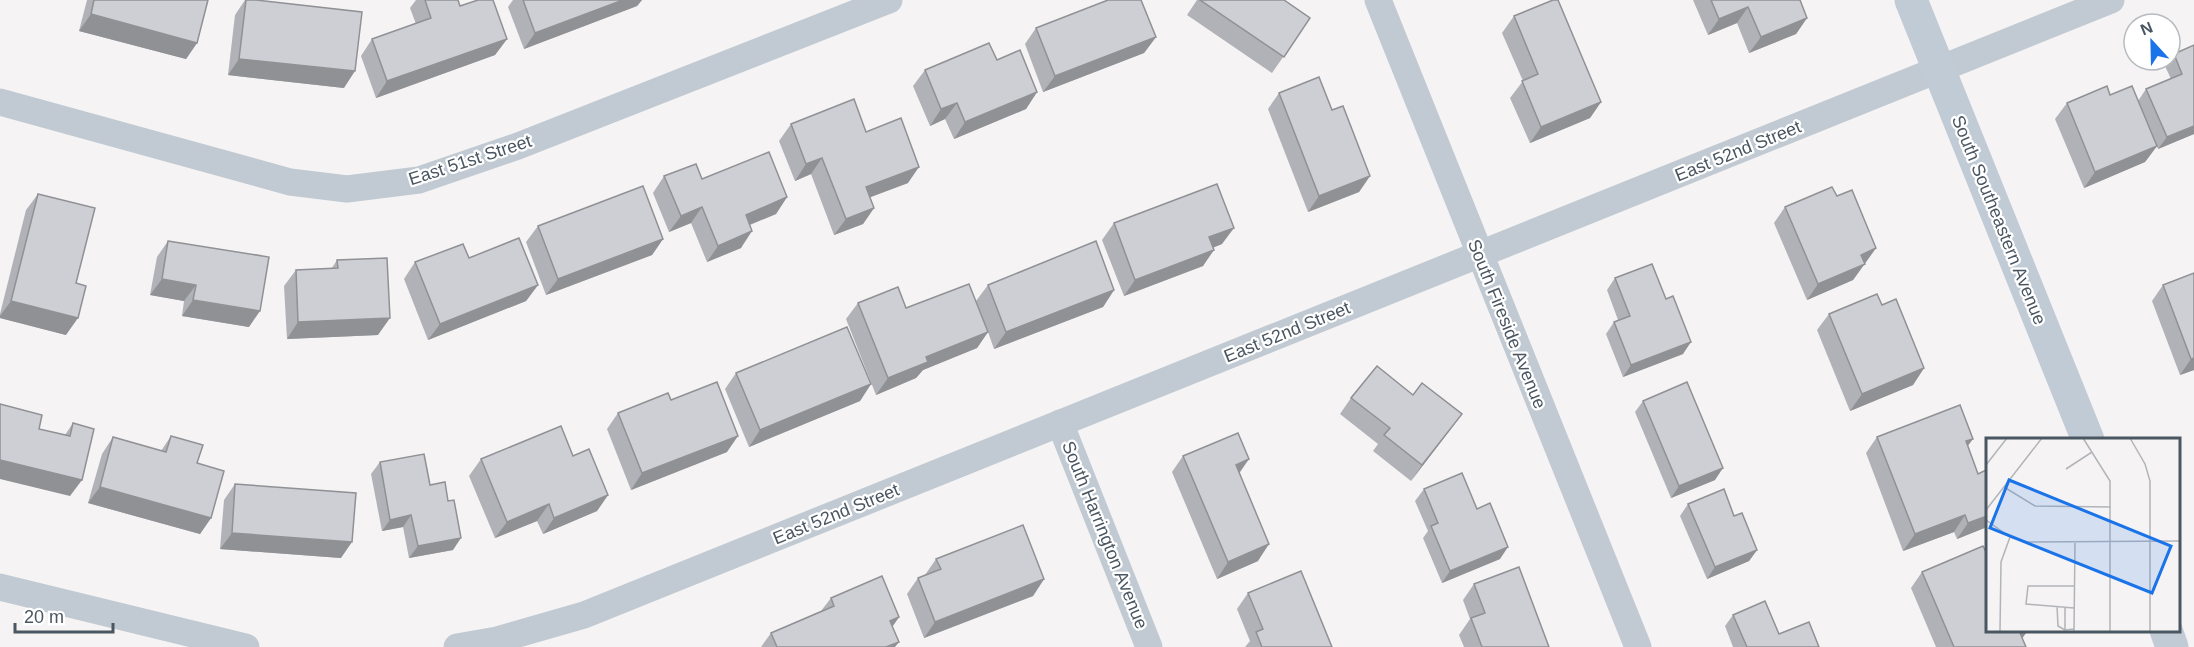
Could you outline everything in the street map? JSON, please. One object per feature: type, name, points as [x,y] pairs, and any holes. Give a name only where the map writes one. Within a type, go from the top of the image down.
[{"type":"main road","name":"South Southeastern Avenue","points":[[1911,0],[2087,438]]},
{"type":"main road","points":[[2167,632],[2172,647]]},
{"type":"street","name":"East 51st Street","points":[[0,102],[290,182],[348,189],[419,180],[519,146],[889,0]]},
{"type":"street","name":"South Fireside Avenue","points":[[1378,0],[1638,647]]},
{"type":"street","name":"East 52nd Street","points":[[457,647],[497,640],[584,615],[2111,0]]},
{"type":"street","name":"South Harrington Avenue","points":[[1060,423],[1149,647]]},
{"type":"street","points":[[0,587],[246,647]]},
{"type":"building","points":[[94,0],[208,0],[197,43],[91,14]]},
{"type":"building","points":[[246,0],[362,12],[355,71],[239,59]]},
{"type":"building","points":[[425,0],[458,0],[460,6],[478,0],[493,0],[507,39],[387,81],[372,39],[431,18]]},
{"type":"building","points":[[523,0],[623,0],[535,33]]},
{"type":"building","points":[[1108,0],[1141,0],[1156,37],[1055,76],[1036,28]]},
{"type":"building","points":[[1200,0],[1284,0],[1310,18],[1284,57]]},
{"type":"building","points":[[1558,0],[1601,102],[1541,127],[1522,81],[1538,74],[1514,16]]},
{"type":"building","points":[[1711,0],[1800,0],[1807,18],[1761,37],[1748,7],[1719,19]]},
{"type":"building","points":[[989,43],[997,60],[1020,50],[1037,92],[965,122],[957,103],[941,109],[925,70]]},
{"type":"building","points":[[2194,45],[2194,126],[2167,137],[2146,89],[2182,74],[2182,50]]},
{"type":"building","points":[[1319,77],[1332,110],[1343,106],[1370,176],[1319,196],[1279,93]]},
{"type":"building","points":[[2107,86],[2110,95],[2132,86],[2157,146],[2095,172],[2067,103]]},
{"type":"building","points":[[854,99],[866,132],[901,118],[919,167],[866,187],[874,208],[846,219],[822,158],[806,164],[791,124]]},
{"type":"building","points":[[769,152],[787,197],[746,215],[752,231],[718,246],[702,207],[681,216],[664,176],[696,164],[702,179]]},
{"type":"building","points":[[1217,184],[1234,228],[1209,237],[1214,250],[1135,280],[1114,223]]},
{"type":"building","points":[[643,186],[663,239],[558,279],[538,226]]},
{"type":"building","points":[[1832,187],[1837,196],[1852,190],[1876,248],[1861,255],[1865,264],[1818,284],[1785,207]]},
{"type":"building","points":[[38,194],[95,208],[76,283],[86,286],[78,318],[11,301]]},
{"type":"building","points":[[519,238],[538,285],[440,324],[415,262],[463,244],[469,258]]},
{"type":"building","points":[[168,241],[269,257],[260,311],[193,300],[196,285],[162,279]]},
{"type":"building","points":[[1096,241],[1114,290],[1006,332],[988,285]]},
{"type":"building","points":[[387,258],[390,318],[298,322],[296,270],[338,268],[337,260]]},
{"type":"building","points":[[1652,264],[1666,299],[1673,296],[1691,342],[1631,365],[1614,322],[1630,316],[1615,278]]},
{"type":"building","points":[[2194,273],[2194,358],[2191,359],[2163,285]]},
{"type":"building","points":[[969,284],[988,332],[926,357],[928,362],[888,378],[858,303],[898,287],[906,308]]},
{"type":"building","points":[[1877,294],[1882,305],[1896,299],[1924,368],[1862,394],[1829,314]]},
{"type":"building","points":[[847,327],[871,384],[760,430],[736,373]]},
{"type":"building","points":[[1377,366],[1413,395],[1422,383],[1462,414],[1422,465],[1384,435],[1390,428],[1351,398]]},
{"type":"building","points":[[717,382],[738,436],[642,473],[618,413],[668,393],[671,400]]},
{"type":"building","points":[[1687,382],[1723,468],[1679,486],[1643,401]]},
{"type":"building","points":[[0,404],[42,415],[39,429],[70,436],[73,423],[94,429],[82,480],[0,460]]},
{"type":"building","points":[[1960,405],[1973,439],[1966,441],[1978,474],[1986,470],[1986,516],[1968,523],[1965,515],[1915,534],[1877,437]]},
{"type":"building","points":[[561,426],[573,456],[589,449],[608,495],[554,518],[549,504],[507,522],[481,459]]},
{"type":"building","points":[[1238,433],[1249,459],[1236,465],[1269,544],[1228,562],[1183,456]]},
{"type":"building","points":[[171,436],[203,445],[197,463],[224,471],[211,518],[100,487],[113,437],[166,452]]},
{"type":"building","points":[[424,454],[430,485],[445,482],[448,501],[454,500],[461,538],[418,546],[411,515],[390,520],[380,462]]},
{"type":"building","points":[[1462,473],[1477,509],[1490,503],[1508,547],[1450,571],[1431,526],[1438,523],[1424,489]]},
{"type":"building","points":[[235,484],[356,493],[352,542],[232,533]]},
{"type":"building","points":[[1724,489],[1734,516],[1742,513],[1757,550],[1715,567],[1688,504]]},
{"type":"building","points":[[1023,525],[1044,579],[935,622],[918,578],[941,569],[936,559]]},
{"type":"building","points":[[1983,546],[1986,552],[1986,632],[2022,632],[2020,633],[2026,647],[1954,647],[1922,572]]},
{"type":"building","points":[[1519,567],[1549,647],[1482,647],[1471,618],[1485,613],[1474,584]]},
{"type":"building","points":[[1301,571],[1332,647],[1262,647],[1256,632],[1263,629],[1248,593]]},
{"type":"building","points":[[882,576],[899,617],[890,621],[899,642],[886,647],[777,647],[771,633],[834,606],[831,598]]},
{"type":"building","points":[[1765,601],[1779,634],[1809,622],[1819,647],[1747,647],[1733,615]]}]
